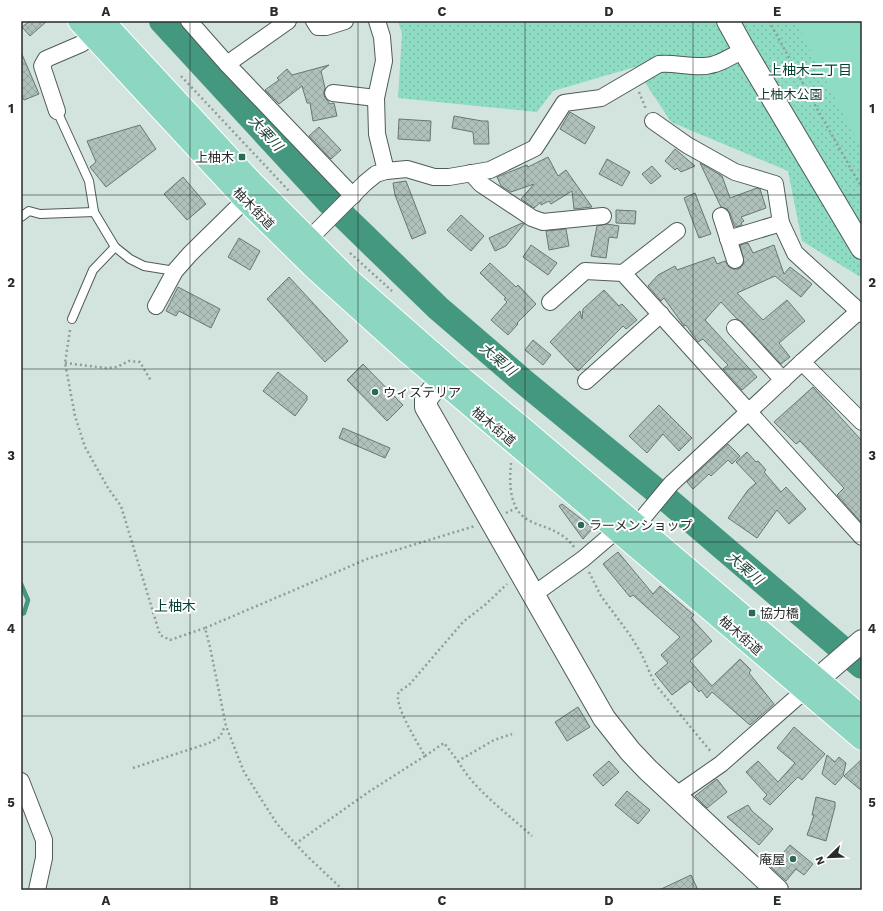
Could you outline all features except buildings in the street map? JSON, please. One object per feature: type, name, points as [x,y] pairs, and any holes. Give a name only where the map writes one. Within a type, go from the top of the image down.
[{"type":"main road","name":"柚木街道","points":[[92,26],[245,200],[337,290],[405,350],[445,374]]},
{"type":"main road","name":"柚木街道","points":[[92,26],[252,182],[445,374],[811,685],[862,739]]},
{"type":"main road","name":"柚木街道","points":[[811,685],[862,716]]},
{"type":"street","points":[[189,21],[351,198]]},
{"type":"street","points":[[227,64],[288,21]]},
{"type":"street","points":[[314,21],[318,27],[326,27],[346,21]]},
{"type":"street","points":[[377,21],[382,37],[384,61],[376,98],[377,134],[386,171]]},
{"type":"street","points":[[728,21],[862,248]]},
{"type":"street","points":[[57,111],[42,66],[46,58],[81,44],[92,26]]},
{"type":"street","points":[[309,239],[376,174],[386,171],[407,169],[434,177],[449,177],[490,170],[535,148],[564,103],[601,98],[658,64],[669,63],[687,66],[703,66],[715,64],[744,50]]},
{"type":"street","points":[[333,93],[376,98]]},
{"type":"street","points":[[533,595],[627,528],[650,508],[671,484],[749,411],[802,362],[860,312],[795,253],[781,223],[774,184],[735,172],[687,145],[654,121]]},
{"type":"street","points":[[471,173],[481,184],[532,218],[543,222],[603,216]]},
{"type":"street","points":[[156,306],[175,271],[190,254],[245,200]]},
{"type":"street","points":[[721,216],[736,260]]},
{"type":"street","points":[[728,239],[781,223]]},
{"type":"street","points":[[550,302],[585,271],[623,273],[677,231]]},
{"type":"street","points":[[623,273],[862,537]]},
{"type":"street","points":[[586,381],[661,314]]},
{"type":"street","points":[[735,328],[783,380]]},
{"type":"street","points":[[802,362],[862,422]]},
{"type":"street","points":[[445,374],[426,399],[426,407],[604,718],[639,761],[777,890]]},
{"type":"street","points":[[675,796],[721,764],[859,644]]},
{"type":"street","points":[[21,781],[44,840],[44,858],[37,890]]},
{"type":"lane","points":[[57,111],[89,181],[94,212],[115,247],[144,266],[175,271]]},
{"type":"lane","points":[[21,217],[29,211],[40,214],[94,212]]},
{"type":"lane","points":[[72,319],[93,270],[115,247]]},
{"type":"path","points":[[769,21],[859,183],[862,185]]},
{"type":"path","points":[[180,75],[291,193]]},
{"type":"path","points":[[635,78],[644,106],[654,121]]},
{"type":"path","points":[[72,319],[65,363],[75,416],[85,447],[108,488],[121,506],[160,635],[170,640],[205,628],[367,559],[471,526],[493,523]]},
{"type":"path","points":[[65,363],[106,368],[117,367],[129,361],[140,362],[151,381]]},
{"type":"path","points":[[512,459],[511,494],[516,508],[530,521],[552,529],[563,535],[573,545],[583,559],[601,596],[630,635],[641,653],[655,684],[721,764]]},
{"type":"path","points":[[425,756],[400,710],[397,696],[399,692],[409,685],[463,622],[486,604],[512,580]]},
{"type":"path","points":[[205,628],[226,726],[244,772],[270,815],[295,844],[343,890]]},
{"type":"path","points":[[134,768],[209,743],[220,737],[226,726]]},
{"type":"path","points":[[458,761],[494,740],[512,734]]},
{"type":"path","points":[[295,844],[370,791],[444,743],[458,761],[464,772],[477,787],[532,836]]},
{"type":"green space","name":"上柚木公園","points":[[398,21],[862,21],[862,278],[802,241],[788,171],[671,122],[635,67],[553,91],[537,112],[398,98],[402,34]]},
{"type":"green space","points":[[795,21],[862,21],[862,150]]},
{"type":"waterway","name":"大栗川","points":[[162,21],[329,202],[438,308],[524,382],[670,502],[862,666]]},
{"type":"waterway","points":[[21,584],[28,600],[24,613],[21,614]]},
{"type":"place","name":"上柚木","points":[[242,157]]},
{"type":"place","name":"ウィステリア","points":[[375,392]]},
{"type":"place","name":"ラーメンショップ","points":[[581,525]]},
{"type":"place","name":"協力橋","points":[[752,613]]},
{"type":"place","name":"庵屋","points":[[793,859]]},
{"type":"district","name":"上柚木二丁目","points":[[810,70]]},
{"type":"district","name":"上柚木","points":[[175,606]]}]
